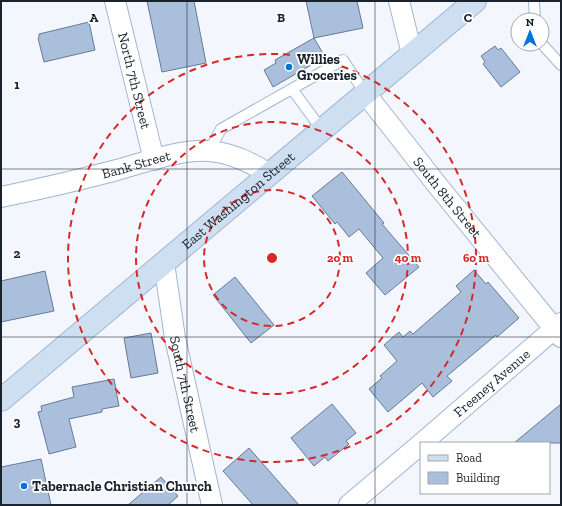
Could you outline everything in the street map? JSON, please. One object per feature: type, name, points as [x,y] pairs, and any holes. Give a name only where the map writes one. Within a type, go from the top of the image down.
[{"type":"main road","name":"East Washington Street","points":[[1,400],[475,1]]},
{"type":"street","name":"North 7th Street","points":[[115,1],[154,160]]},
{"type":"street","points":[[399,1],[412,54]]},
{"type":"street","name":"South 8th Street","points":[[366,93],[438,186],[559,330]]},
{"type":"street","name":"Bank Street","points":[[1,197],[89,177],[183,152],[209,151],[234,156],[258,166],[269,174]]},
{"type":"street","name":"South 7th Street","points":[[164,263],[175,338],[212,505]]},
{"type":"street","name":"Freeney Avenue","points":[[422,442],[559,330]]},
{"type":"street","name":"Freeney Avenue","points":[[349,505],[420,444]]},
{"type":"lane","points":[[534,1],[535,12]]},
{"type":"lane","points":[[549,52],[561,65]]},
{"type":"lane","points":[[209,151],[221,129],[343,60],[366,93]]},
{"type":"lane","points":[[292,89],[322,130]]},
{"type":"building","points":[[147,1],[194,1],[206,63],[162,72]]},
{"type":"building","points":[[306,1],[357,1],[363,28],[314,38]]},
{"type":"building","points":[[89,22],[95,50],[44,62],[38,38],[39,34]]},
{"type":"building","name":"Willies Groceries","points":[[314,38],[325,57],[273,87],[264,70],[276,63],[275,60]]},
{"type":"building","points":[[495,46],[498,50],[501,48],[520,72],[501,87],[483,64],[485,62],[481,56]]},
{"type":"building","points":[[342,172],[384,223],[382,224],[419,267],[385,295],[366,273],[383,258],[359,229],[349,237],[337,222],[335,224],[312,196]]},
{"type":"building","points":[[474,270],[486,284],[488,282],[519,318],[447,376],[452,381],[433,397],[422,383],[388,412],[369,389],[382,378],[380,376],[397,361],[384,345],[399,332],[403,337],[410,331],[413,334],[461,292],[456,286]]},
{"type":"building","points":[[45,271],[54,311],[1,322],[1,281]]},
{"type":"building","points":[[235,277],[274,325],[251,343],[213,295]]},
{"type":"building","points":[[151,333],[158,373],[131,378],[124,338]]},
{"type":"building","points":[[114,379],[119,406],[102,409],[102,412],[69,419],[76,447],[49,454],[38,412],[42,411],[41,406],[74,397],[72,387]]},
{"type":"building","points":[[332,404],[356,433],[346,441],[349,444],[328,461],[325,457],[314,466],[291,438]]},
{"type":"building","points":[[561,404],[561,443],[515,442]]},
{"type":"building","points":[[249,448],[299,505],[253,505],[223,471]]},
{"type":"building","name":"Tabernacle Christian Church","points":[[41,459],[51,505],[1,505],[1,467]]},
{"type":"building","points":[[161,477],[178,496],[168,505],[128,505]]},
{"type":"place","name":"Willies Groceries","points":[[289,67]]},
{"type":"place","name":"Tabernacle Christian Church","points":[[24,486]]}]
